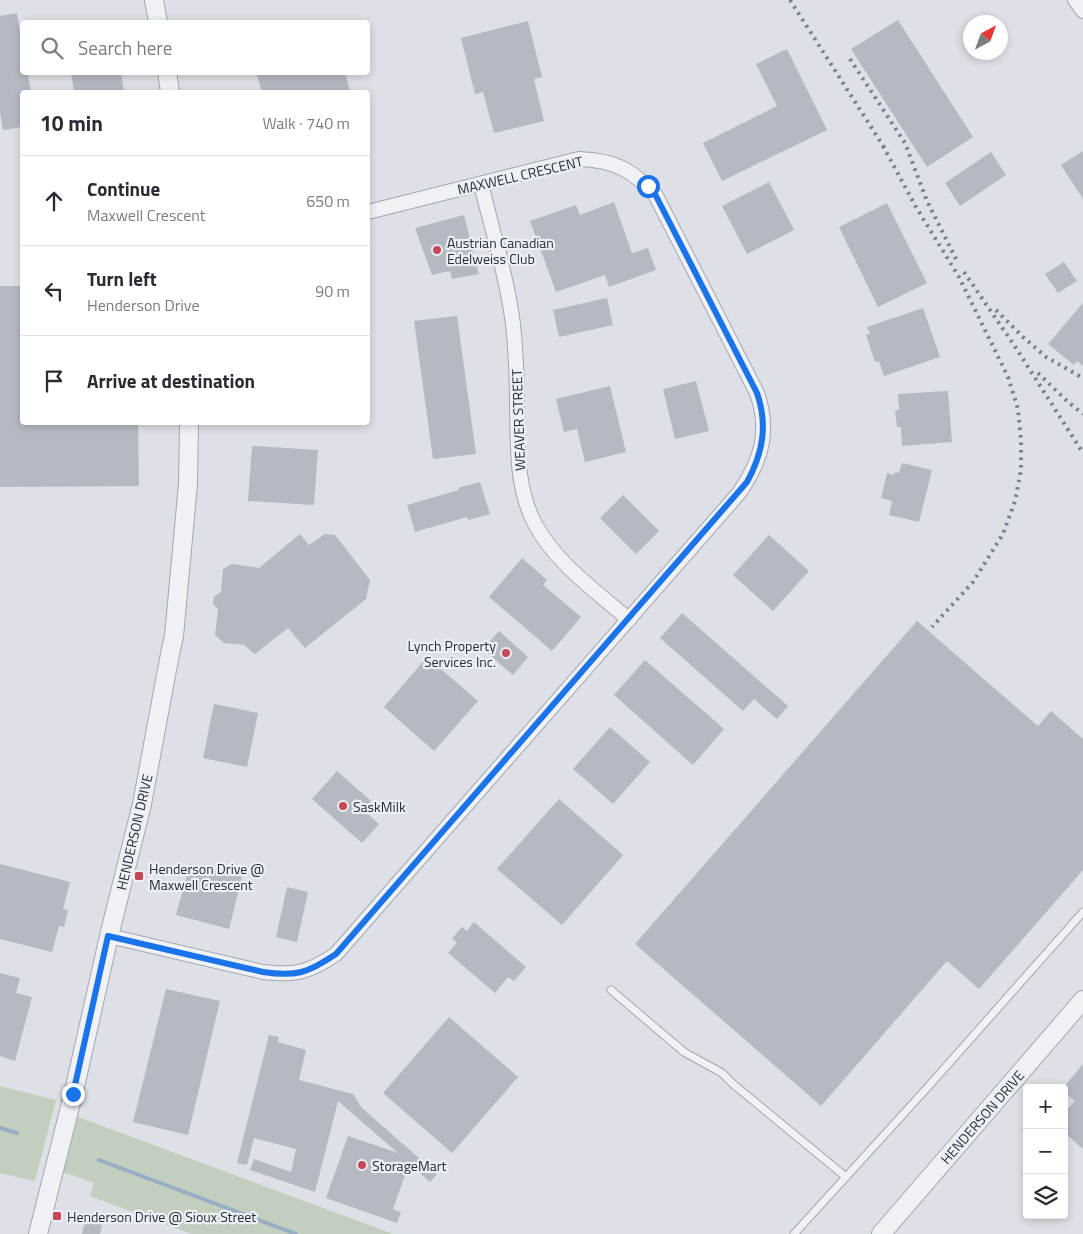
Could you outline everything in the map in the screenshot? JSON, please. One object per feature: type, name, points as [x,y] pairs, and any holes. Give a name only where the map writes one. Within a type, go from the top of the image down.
[{"type":"street","points":[[154,0],[158,20]]},
{"type":"street","points":[[1075,0],[1083,11]]},
{"type":"street","points":[[167,75],[170,90]]},
{"type":"street","name":"MAXWELL CRESCENT","points":[[108,936],[283,975],[303,972],[320,965],[339,950],[628,620],[747,482],[758,460],[762,447],[764,420],[757,393],[656,196],[638,178],[618,166],[606,162],[579,159],[370,212]]},
{"type":"street","name":"WEAVER STREET","points":[[481,184],[512,321],[517,370],[519,468],[526,505],[547,542],[562,561],[628,620]]},
{"type":"street","name":"HENDERSON DRIVE","points":[[38,1234],[74,1091],[108,936],[142,804],[174,636],[188,484],[189,425]]},
{"type":"street","name":"HENDERSON DRIVE","points":[[881,1234],[1083,1000]]},
{"type":"lane","points":[[794,1234],[1083,912]]},
{"type":"lane","points":[[610,990],[684,1052],[722,1073],[846,1177]]},
{"type":"green space","points":[[0,1086],[56,1100],[35,1181],[0,1173]]},
{"type":"green space","points":[[78,1117],[393,1234],[191,1234],[90,1196],[94,1183],[63,1172]]},
{"type":"building","points":[[17,13],[20,32],[20,75],[28,75],[31,90],[20,90],[20,127],[3,130],[0,112],[0,16]]},
{"type":"building","points":[[898,20],[973,137],[927,167],[851,49]]},
{"type":"building","points":[[528,21],[542,77],[534,79],[544,121],[494,133],[483,92],[475,94],[461,38]]},
{"type":"building","points":[[787,49],[827,130],[722,181],[703,143],[777,106],[756,64]]},
{"type":"building","points":[[71,75],[121,75],[124,90],[74,90]]},
{"type":"building","points":[[257,75],[346,75],[350,90],[261,90]]},
{"type":"building","points":[[1083,151],[1083,199],[1061,165]]},
{"type":"building","points":[[991,152],[1006,175],[960,206],[945,183]]},
{"type":"building","points":[[769,182],[794,230],[747,254],[722,206]]},
{"type":"building","points":[[614,202],[632,253],[648,248],[656,270],[609,287],[605,275],[556,292],[530,221],[576,205],[580,215]]},
{"type":"building","points":[[887,203],[927,283],[878,307],[839,227]]},
{"type":"building","name":"Austrian Canadian Edelweiss Club","points":[[464,215],[479,274],[452,279],[450,271],[432,275],[415,228]]},
{"type":"building","points":[[1064,262],[1077,281],[1058,293],[1045,274]]},
{"type":"building","points":[[0,286],[20,286],[20,425],[138,425],[139,486],[0,487]]},
{"type":"building","points":[[607,298],[613,325],[559,337],[553,310]]},
{"type":"building","points":[[1083,303],[1083,366],[1077,361],[1074,365],[1048,344]]},
{"type":"building","points":[[923,308],[940,357],[884,376],[879,361],[875,362],[866,335],[870,334],[867,327]]},
{"type":"building","points":[[457,316],[476,454],[433,459],[414,321]]},
{"type":"building","points":[[696,381],[709,431],[675,439],[663,389]]},
{"type":"building","points":[[610,386],[626,452],[585,462],[577,429],[564,432],[556,399]]},
{"type":"building","points":[[948,391],[952,442],[902,446],[901,427],[897,427],[895,410],[899,410],[898,394]]},
{"type":"building","points":[[252,446],[318,450],[314,505],[248,501]]},
{"type":"building","points":[[902,463],[932,470],[919,522],[889,515],[892,501],[881,498],[887,473],[894,475],[895,472],[899,473]]},
{"type":"building","points":[[480,482],[490,514],[468,520],[467,517],[415,532],[407,505]]},
{"type":"building","points":[[623,495],[659,531],[636,554],[600,518]]},
{"type":"building","points":[[300,534],[309,545],[325,534],[335,535],[370,580],[366,599],[305,648],[288,628],[255,654],[244,645],[224,643],[215,635],[218,609],[213,604],[214,597],[221,592],[223,569],[232,564],[259,568]]},
{"type":"building","points":[[769,535],[809,571],[773,611],[733,575]]},
{"type":"building","points":[[522,558],[547,580],[543,585],[581,617],[552,651],[489,597]]},
{"type":"building","points":[[682,613],[788,706],[777,719],[754,699],[743,711],[660,638]]},
{"type":"building","points":[[917,621],[1038,726],[1051,711],[1083,739],[1083,870],[979,989],[947,961],[821,1106],[635,944]]},
{"type":"building","name":"Lynch Property Services Inc.","points":[[499,631],[528,657],[513,675],[483,649]]},
{"type":"building","points":[[427,657],[478,701],[434,751],[384,707]]},
{"type":"building","points":[[645,660],[724,729],[693,765],[614,695]]},
{"type":"building","points":[[214,704],[258,713],[247,767],[203,758]]},
{"type":"building","points":[[610,727],[650,762],[613,804],[573,769]]},
{"type":"building","name":"SaskMilk","points":[[337,771],[371,801],[363,810],[379,824],[362,843],[312,799]]},
{"type":"building","points":[[559,799],[623,855],[562,925],[497,869]]},
{"type":"building","points":[[0,864],[70,882],[63,909],[68,910],[64,927],[59,926],[52,952],[0,939]]},
{"type":"building","points":[[190,864],[242,877],[229,929],[176,915]]},
{"type":"building","points":[[287,887],[308,892],[297,942],[276,937]]},
{"type":"building","points":[[474,922],[526,967],[514,981],[508,977],[495,993],[448,953],[457,943],[452,938],[462,927],[467,931]]},
{"type":"building","points":[[0,973],[20,978],[16,993],[32,997],[15,1061],[0,1056]]},
{"type":"building","points":[[166,989],[220,1001],[188,1135],[133,1122]]},
{"type":"building","points":[[449,1017],[518,1077],[452,1153],[383,1093]]},
{"type":"building","points":[[269,1035],[279,1037],[278,1042],[306,1050],[299,1080],[353,1094],[361,1107],[437,1174],[430,1182],[409,1164],[393,1209],[401,1212],[397,1223],[326,1198],[348,1136],[398,1153],[338,1101],[315,1192],[250,1170],[254,1159],[291,1172],[296,1149],[254,1138],[247,1165],[237,1163]]},
{"type":"building","points":[[1083,1064],[1083,1149],[1068,1136],[1068,1109],[1075,1101],[1068,1095],[1068,1084],[1066,1084]]},
{"type":"building","points":[[85,1221],[102,1225],[100,1234],[82,1234]]},
{"type":"waterway","points":[[0,1128],[17,1133]]},
{"type":"waterway","points":[[99,1160],[296,1234]]},
{"type":"railway","points":[[790,0],[887,152]]},
{"type":"railway","points":[[850,59],[905,143],[927,201],[956,259]]},
{"type":"railway","points":[[883,146],[916,207],[959,277],[1008,377],[1018,409],[1021,470],[1015,501],[1003,534],[973,582],[932,627]]},
{"type":"railway","points":[[964,272],[1014,345],[1083,453]]},
{"type":"railway","points":[[996,310],[1046,357],[1083,378]]},
{"type":"railway","points":[[1038,373],[1083,414]]},
{"type":"place","name":"Austrian Canadian Edelweiss Club","points":[[437,250]]},
{"type":"place","name":"Lynch Property Services Inc.","points":[[506,653]]},
{"type":"place","name":"SaskMilk","points":[[343,806]]},
{"type":"place","name":"Henderson Drive @ Maxwell Crescent","points":[[139,876]]},
{"type":"place","name":"StorageMart","points":[[362,1165]]},
{"type":"place","name":"Henderson Drive @ Sioux Street","points":[[57,1216]]},
{"type":"route","points":[[73,1094],[108,936],[283,975],[303,972],[320,965],[336,954],[747,482],[762,447],[764,420],[762,407],[757,393],[656,196],[648,186]]}]
